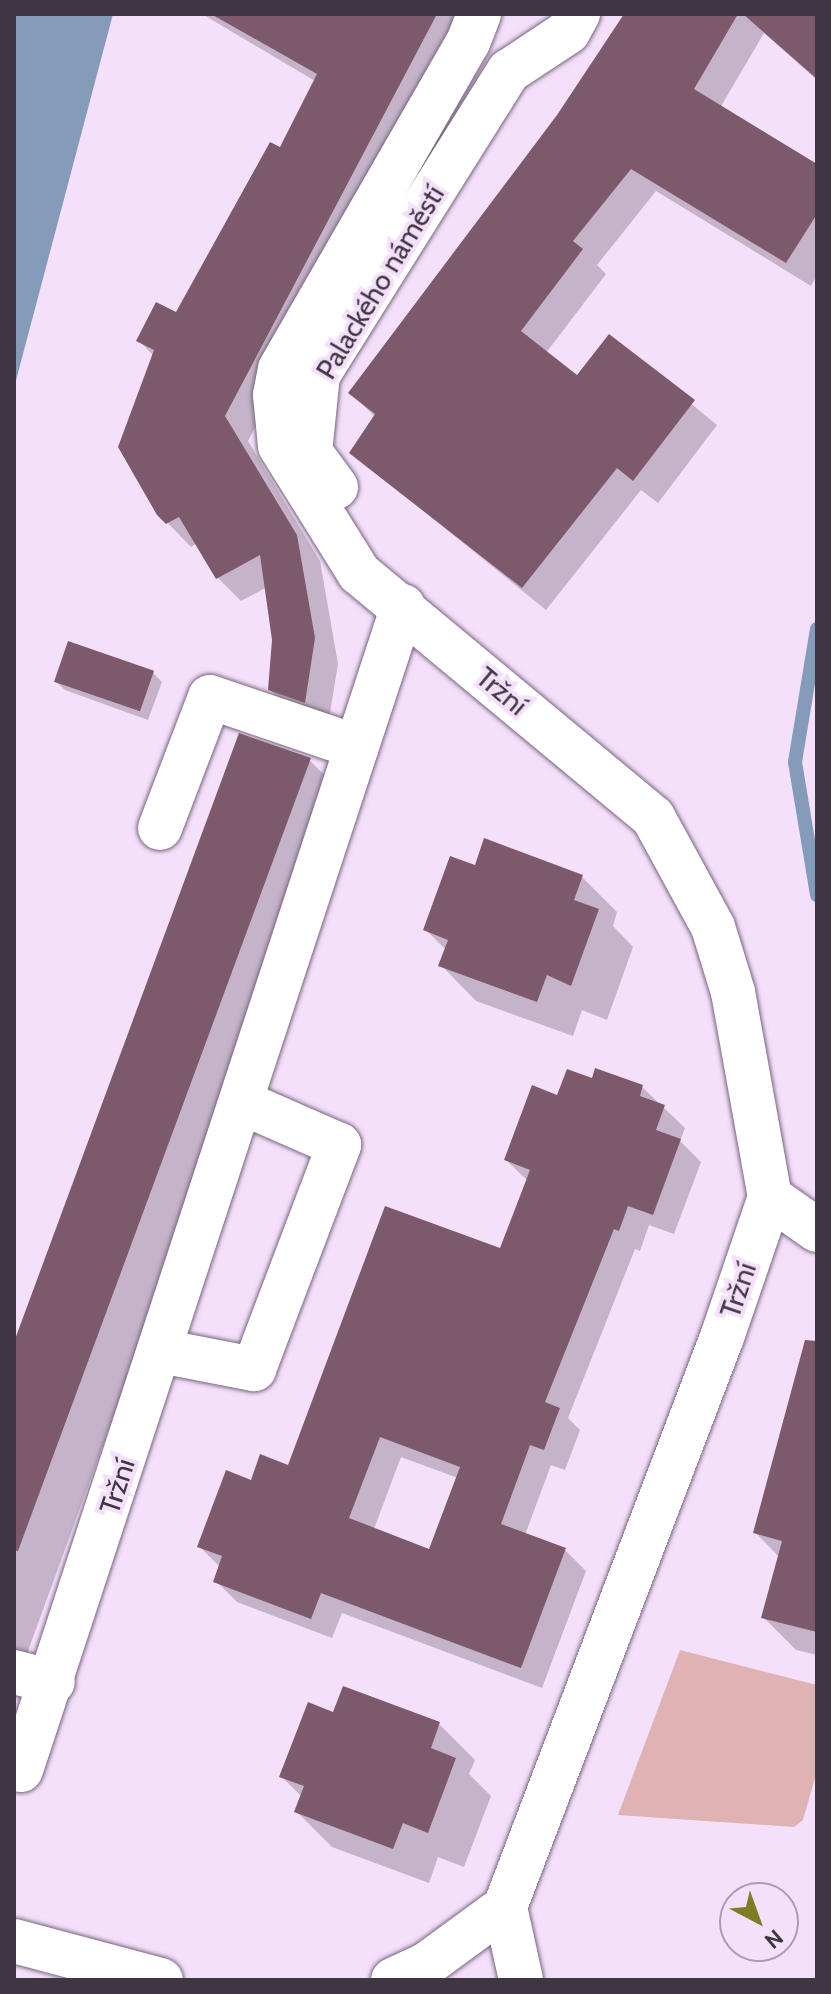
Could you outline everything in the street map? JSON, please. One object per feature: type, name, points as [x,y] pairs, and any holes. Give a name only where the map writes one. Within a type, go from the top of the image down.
[{"type":"street","name":"Palackého náměstí","points":[[403,606],[359,573],[280,446],[275,395],[280,369],[468,42],[479,14]]},
{"type":"street","name":"Palackého náměstí","points":[[403,606],[394,568],[310,452],[318,375],[509,71],[568,32],[578,14]]},
{"type":"street","name":"Tržní","points":[[21,1770],[33,1677],[161,1351],[403,606],[653,817],[713,927],[733,992],[770,1197],[717,1351],[505,1907]]},
{"type":"street","points":[[160,828],[210,697],[357,747]]},
{"type":"street","points":[[161,1351],[254,1369],[339,1145],[241,1102]]},
{"type":"street","points":[[770,1197],[817,1230]]},
{"type":"street","points":[[393,1980],[427,1964],[505,1907],[521,1980]]},
{"type":"street","points":[[14,1941],[161,1980]]},
{"type":"shaded area","points":[[680,1650],[817,1685],[817,1771],[803,1820],[794,1827],[618,1815]]},
{"type":"water","points":[[14,14],[113,14],[14,388]]},
{"type":"building","points":[[211,14],[437,14],[225,416],[297,535],[315,638],[305,703],[268,690],[272,640],[260,555],[216,579],[179,517],[166,524],[157,515],[118,447],[154,350],[136,341],[156,302],[176,312],[270,142],[280,147],[317,74]]},
{"type":"building","points":[[624,14],[738,14],[694,89],[817,164],[817,214],[786,263],[631,169],[573,241],[583,249],[521,331],[577,375],[609,334],[695,400],[633,481],[617,468],[522,588],[349,453],[375,414],[348,393],[557,115]]},
{"type":"building","points":[[743,14],[817,14],[817,79]]},
{"type":"building","points":[[68,641],[154,671],[140,711],[54,682]]},
{"type":"building","points":[[239,733],[311,758],[18,1551],[14,1550],[14,1342]]},
{"type":"building","points":[[484,838],[583,875],[574,900],[599,909],[571,986],[547,975],[537,1002],[438,966],[448,940],[423,930],[450,856],[475,865]]},
{"type":"building","points":[[595,1068],[643,1085],[640,1096],[665,1105],[656,1130],[681,1139],[653,1215],[628,1206],[619,1231],[614,1229],[545,1402],[560,1408],[544,1450],[530,1445],[501,1524],[566,1548],[521,1668],[321,1593],[311,1619],[213,1582],[222,1556],[197,1547],[226,1470],[251,1480],[260,1454],[288,1465],[385,1206],[500,1248],[530,1170],[504,1160],[532,1085],[557,1095],[567,1069],[592,1078]],"holes":[[[380,1437],[460,1467],[429,1549],[349,1518]]]},
{"type":"building","points":[[805,1340],[817,1341],[817,1632],[761,1618],[782,1541],[753,1533]]},
{"type":"building","points":[[343,1686],[440,1722],[431,1748],[456,1758],[428,1833],[403,1823],[393,1849],[294,1812],[304,1786],[279,1777],[308,1702],[333,1712]]},
{"type":"waterway","points":[[817,629],[795,762],[817,895]]}]
